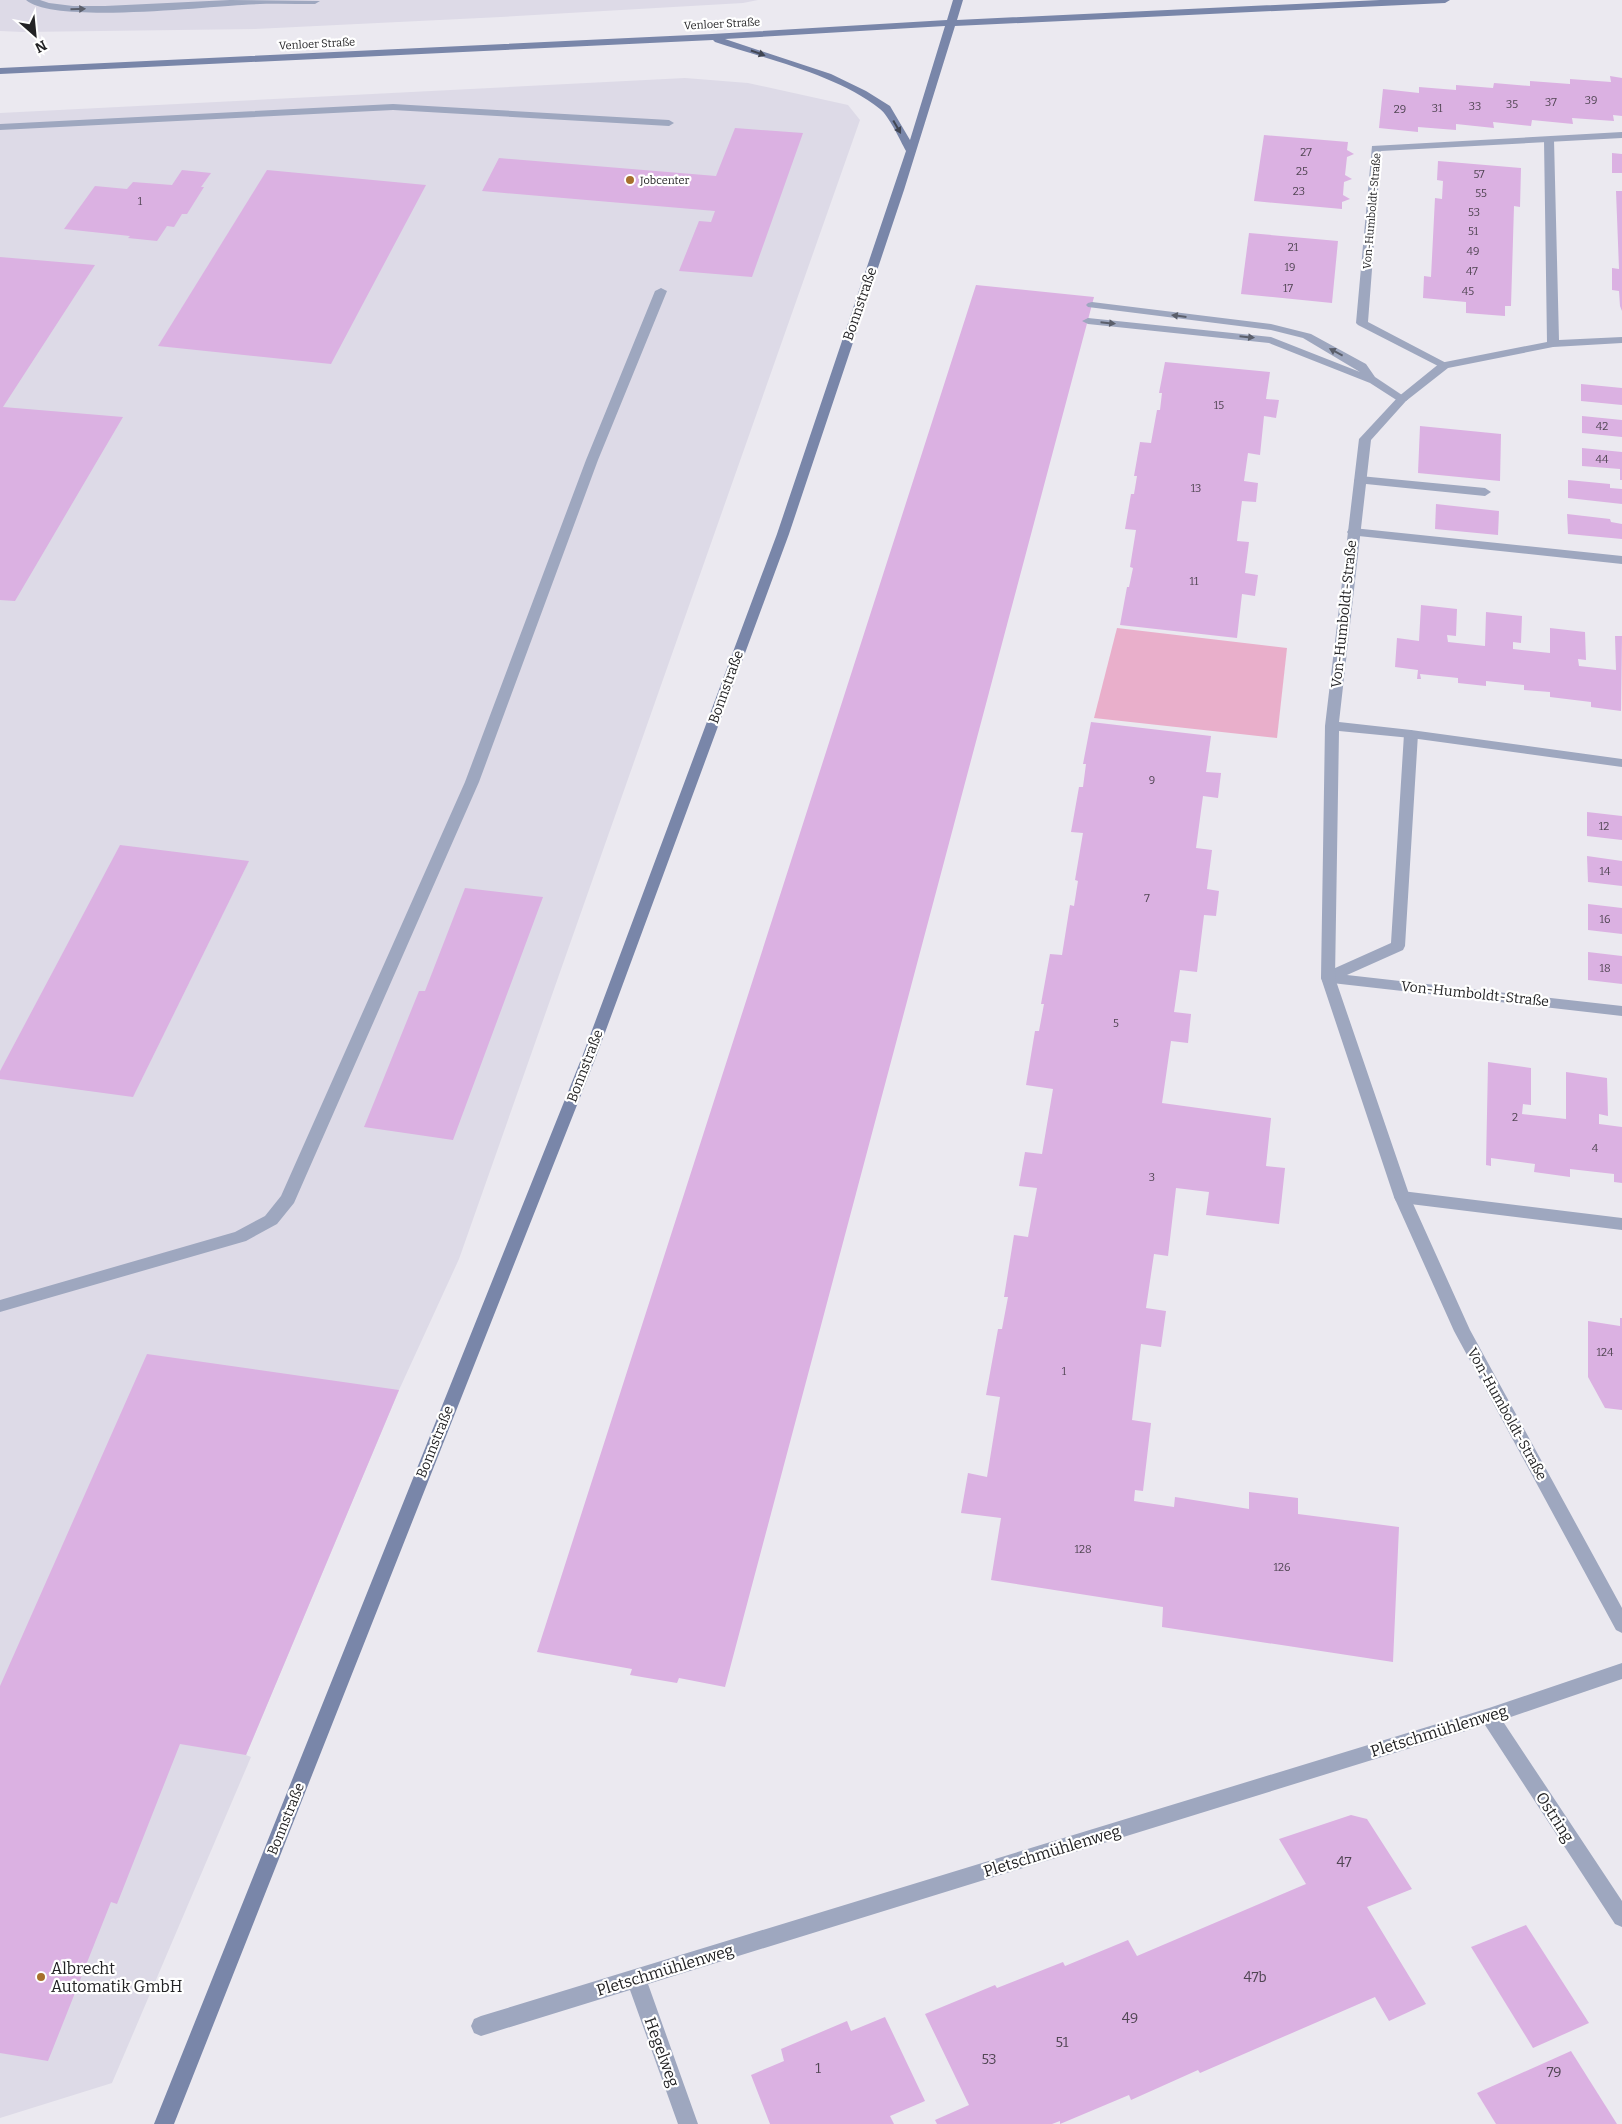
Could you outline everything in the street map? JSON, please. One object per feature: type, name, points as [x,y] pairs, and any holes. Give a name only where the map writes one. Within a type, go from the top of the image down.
[{"type":"main road","name":"Bonnstraße","points":[[165,2121],[589,1057],[783,534],[911,151],[958,0]]},
{"type":"main road","points":[[1197,0],[1260,8]]},
{"type":"main road","name":"Venloer Straße","points":[[0,72],[712,38],[950,23],[1445,0]]},
{"type":"main road","points":[[712,38],[827,76],[862,93],[886,108],[911,151]]},
{"type":"main road","points":[[0,65],[12,71]]},
{"type":"street","points":[[32,0],[44,7],[65,9],[139,8],[262,1],[315,1]]},
{"type":"street","points":[[0,127],[393,107],[669,123]]},
{"type":"street","name":"Von-Humboldt-Straße","points":[[1444,365],[1362,323],[1376,148],[1549,140],[1622,134]]},
{"type":"street","points":[[1549,140],[1553,344]]},
{"type":"street","points":[[0,1306],[240,1237],[271,1220],[288,1199],[472,782],[592,460],[661,290]]},
{"type":"street","points":[[1092,305],[1271,327],[1307,336],[1362,366],[1374,381]]},
{"type":"street","points":[[1088,321],[1271,340],[1374,381],[1402,399]]},
{"type":"street","name":"Von-Humboldt-Straße","points":[[1622,340],[1553,344],[1444,365],[1402,399],[1364,439],[1332,726],[1328,978],[1402,1197],[1462,1331],[1622,1625]]},
{"type":"street","points":[[1360,480],[1485,492]]},
{"type":"street","name":"Von-Humboldt-Straße","points":[[1353,532],[1622,560]]},
{"type":"street","points":[[1332,726],[1411,734],[1622,763]]},
{"type":"street","points":[[1328,978],[1398,946],[1411,734]]},
{"type":"street","name":"Von-Humboldt-Straße","points":[[1328,978],[1622,1011]]},
{"type":"street","points":[[1402,1197],[1622,1224]]},
{"type":"street","name":"Pletschmühlenweg","points":[[481,2026],[1489,1716],[1622,1671]]},
{"type":"street","name":"Ostring","points":[[1489,1716],[1622,1918]]},
{"type":"street","name":"Hegelweg","points":[[636,1979],[688,2124]]},
{"type":"shaded area","points":[[0,0],[758,0],[743,3],[501,17],[255,29],[23,32],[0,31]]},
{"type":"shaded area","points":[[685,78],[748,83],[848,105],[860,120],[459,1259],[399,1390],[246,1755],[251,1757],[112,2083],[0,2118],[0,113]]},
{"type":"shaded area","points":[[1117,628],[1287,648],[1277,738],[1094,718]]},
{"type":"building","points":[[1610,76],[1622,78],[1622,116],[1613,115],[1614,121],[1572,118],[1573,124],[1532,120],[1531,126],[1493,122],[1494,128],[1456,124],[1456,130],[1418,127],[1418,132],[1379,128],[1383,89],[1419,93],[1419,87],[1456,90],[1456,85],[1493,88],[1494,83],[1530,86],[1530,81],[1570,84],[1570,79],[1611,82]]},
{"type":"building","points":[[735,128],[803,133],[752,277],[679,271],[699,221],[711,222],[715,211],[482,191],[499,158],[716,176]]},
{"type":"building","points":[[1264,135],[1348,142],[1347,150],[1354,154],[1347,157],[1345,175],[1352,179],[1344,182],[1343,195],[1350,199],[1342,202],[1342,209],[1254,201]]},
{"type":"building","points":[[1612,153],[1622,154],[1622,173],[1612,173]]},
{"type":"building","points":[[1438,161],[1521,168],[1520,207],[1514,206],[1511,306],[1505,306],[1505,316],[1466,313],[1466,302],[1423,298],[1424,276],[1431,277],[1435,198],[1442,199],[1443,181],[1437,180]]},
{"type":"building","points":[[182,170],[211,173],[201,187],[204,187],[187,214],[182,214],[174,227],[167,226],[157,241],[128,238],[130,236],[64,229],[95,186],[127,189],[133,182],[172,185]]},
{"type":"building","points":[[267,170],[426,185],[331,364],[158,346]]},
{"type":"building","points":[[1616,191],[1622,191],[1622,311],[1619,291],[1612,290],[1612,268],[1619,269]]},
{"type":"building","points":[[1249,233],[1338,241],[1332,303],[1241,294]]},
{"type":"building","points":[[0,257],[95,265],[3,407],[123,417],[15,601],[0,600]]},
{"type":"building","points":[[976,285],[1094,297],[725,1687],[679,1678],[677,1683],[630,1675],[632,1669],[537,1652]]},
{"type":"building","points":[[1165,362],[1270,372],[1266,399],[1279,400],[1276,418],[1264,416],[1260,455],[1248,453],[1244,481],[1258,483],[1256,502],[1242,501],[1237,541],[1249,542],[1245,573],[1258,575],[1255,596],[1242,594],[1237,638],[1120,625],[1127,587],[1129,587],[1133,568],[1130,567],[1136,530],[1125,529],[1131,494],[1134,494],[1137,476],[1134,476],[1140,442],[1151,443],[1157,410],[1160,410],[1162,393],[1159,393]]},
{"type":"building","points":[[1581,384],[1622,388],[1622,405],[1581,401]]},
{"type":"building","points":[[1582,416],[1622,420],[1622,437],[1582,433]]},
{"type":"building","points":[[1420,426],[1501,434],[1500,481],[1418,473]]},
{"type":"building","points":[[1582,448],[1622,452],[1622,480],[1620,480],[1620,469],[1582,466]]},
{"type":"building","points":[[1568,480],[1610,484],[1610,488],[1622,489],[1622,504],[1568,498]]},
{"type":"building","points":[[1436,504],[1499,511],[1498,535],[1435,529]]},
{"type":"building","points":[[1567,514],[1610,519],[1611,522],[1622,524],[1622,539],[1568,534]]},
{"type":"building","points":[[1421,605],[1457,609],[1456,636],[1447,635],[1448,642],[1485,646],[1486,612],[1522,616],[1521,643],[1513,642],[1513,649],[1550,653],[1550,628],[1585,632],[1586,660],[1578,659],[1579,666],[1616,670],[1615,636],[1622,636],[1621,711],[1591,707],[1591,702],[1550,697],[1550,692],[1524,690],[1524,685],[1486,681],[1486,686],[1458,683],[1458,678],[1420,674],[1421,679],[1417,679],[1418,670],[1395,667],[1397,638],[1419,641]]},
{"type":"building","points":[[1091,722],[1211,736],[1206,772],[1221,773],[1218,798],[1203,796],[1196,848],[1212,850],[1207,889],[1219,891],[1216,916],[1204,915],[1197,972],[1180,970],[1174,1012],[1191,1014],[1188,1043],[1171,1041],[1162,1103],[1271,1118],[1266,1166],[1285,1168],[1279,1224],[1206,1215],[1209,1192],[1176,1188],[1168,1256],[1154,1254],[1146,1308],[1166,1311],[1161,1347],[1141,1344],[1132,1420],[1151,1423],[1143,1491],[1135,1490],[1134,1501],[1174,1507],[1175,1497],[1249,1509],[1249,1492],[1298,1498],[1298,1514],[1399,1527],[1393,1662],[1162,1627],[1163,1607],[991,1580],[1001,1518],[961,1513],[968,1473],[987,1477],[1000,1397],[986,1395],[998,1329],[1002,1329],[1008,1297],[1004,1297],[1014,1235],[1028,1237],[1037,1188],[1019,1186],[1025,1152],[1042,1154],[1053,1089],[1026,1085],[1035,1031],[1039,1031],[1044,1004],[1041,1004],[1050,954],[1062,955],[1070,905],[1074,906],[1078,881],[1075,880],[1083,833],[1071,832],[1079,787],[1083,787],[1086,764],[1083,764]]},
{"type":"building","points":[[1587,812],[1622,816],[1622,840],[1587,836]]},
{"type":"building","points":[[120,845],[249,861],[133,1097],[0,1079],[0,1071]]},
{"type":"building","points":[[1587,856],[1622,861],[1622,886],[1588,882]]},
{"type":"building","points":[[465,888],[543,897],[453,1140],[364,1127],[419,991],[425,991]]},
{"type":"building","points":[[1588,904],[1622,908],[1622,934],[1588,930]]},
{"type":"building","points":[[1588,952],[1622,956],[1622,984],[1588,980]]},
{"type":"building","points":[[1488,1062],[1531,1068],[1531,1105],[1523,1104],[1522,1114],[1566,1119],[1566,1072],[1607,1078],[1608,1116],[1599,1114],[1599,1124],[1622,1127],[1622,1183],[1614,1182],[1614,1174],[1570,1169],[1570,1177],[1534,1172],[1535,1164],[1491,1158],[1491,1166],[1486,1165]]},
{"type":"building","points":[[1620,1318],[1622,1318],[1622,1410],[1605,1408],[1588,1377],[1588,1321],[1620,1326]]},
{"type":"building","points":[[147,1354],[399,1390],[246,1755],[180,1744],[117,1904],[111,1902],[48,2061],[0,2053],[0,1686]]},
{"type":"building","points":[[1351,1815],[1367,1819],[1412,1889],[1367,1907],[1426,2004],[1389,2021],[1375,1997],[1200,2073],[1198,2070],[1131,2100],[1129,2095],[1060,2124],[1060,2121],[1052,2124],[937,2124],[935,2120],[969,2105],[925,2014],[995,1985],[997,1988],[1063,1962],[1065,1966],[1128,1940],[1137,1956],[1306,1884],[1279,1839]]},
{"type":"building","points":[[1526,1925],[1589,2023],[1533,2048],[1471,1947]]},
{"type":"building","points":[[885,2017],[925,2101],[890,2116],[894,2124],[770,2124],[751,2075],[784,2061],[781,2049],[847,2021],[851,2031]]},
{"type":"building","points":[[1571,2051],[1617,2124],[1496,2124],[1477,2093]]},
{"type":"place","name":"Jobcenter","points":[[630,180]]},
{"type":"place","name":"Albrecht Automatik GmbH","points":[[41,1977]]}]
